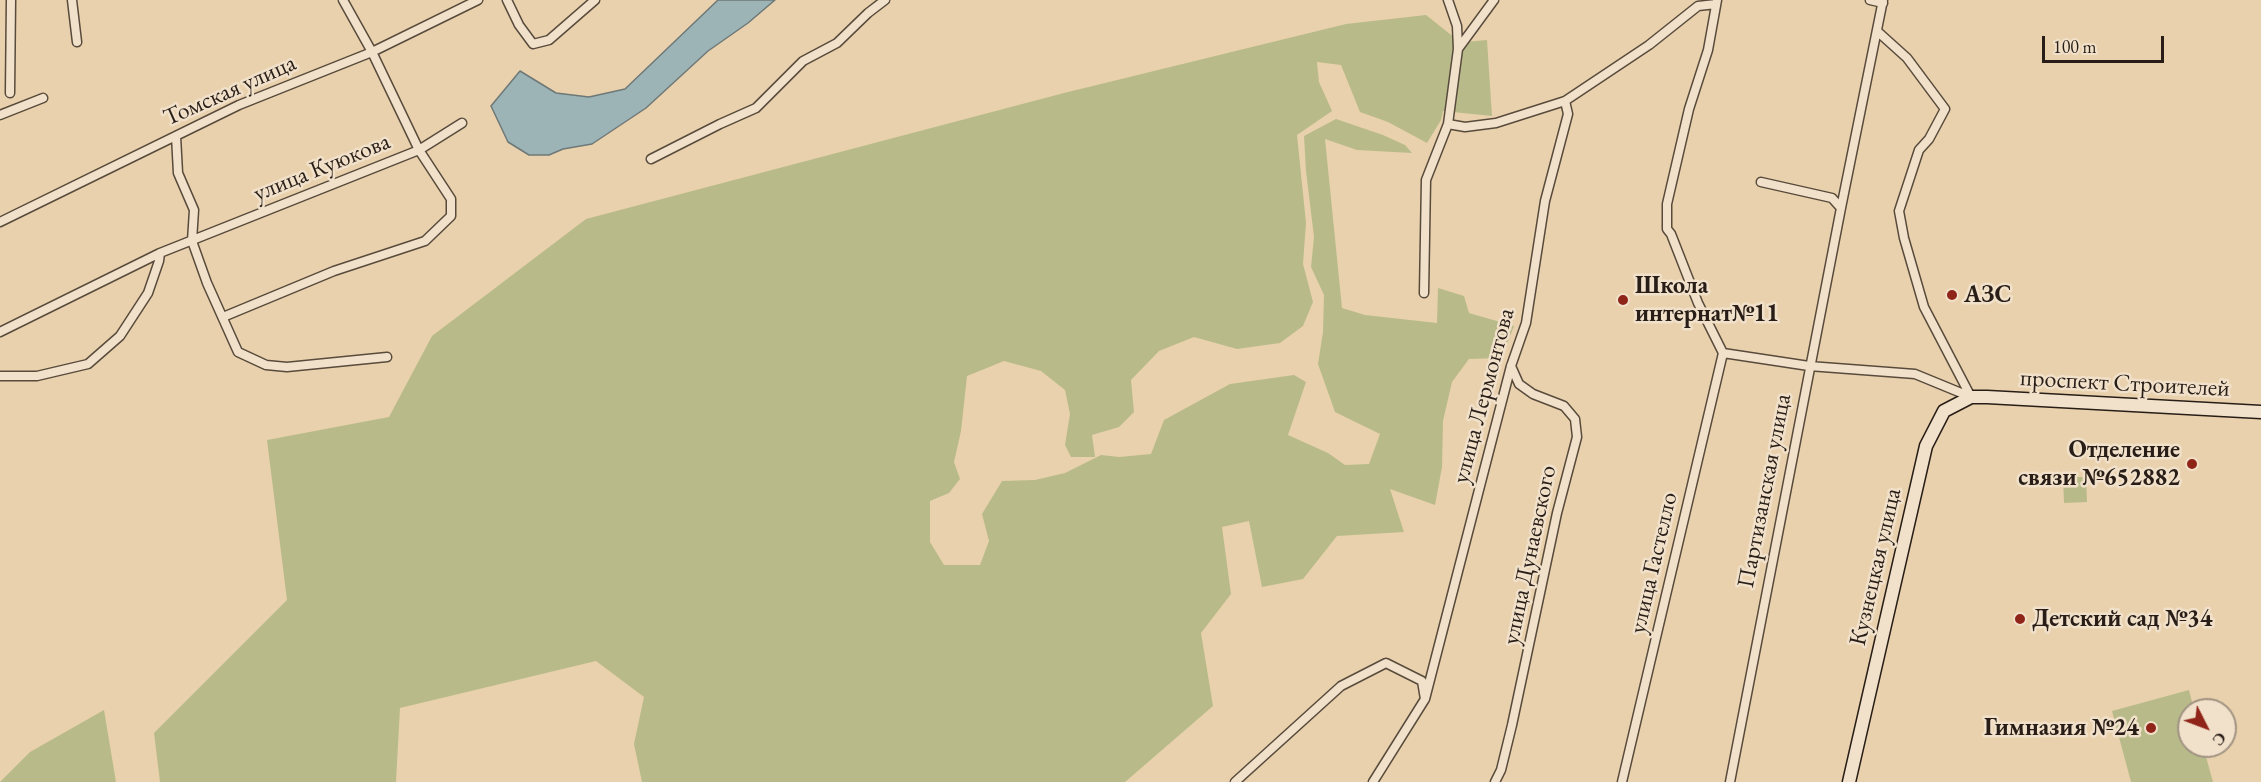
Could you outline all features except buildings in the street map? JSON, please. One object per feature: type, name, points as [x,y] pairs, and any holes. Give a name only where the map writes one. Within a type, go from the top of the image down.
[{"type":"main road","name":"Кузнецкая улица","points":[[1849,782],[1926,446],[1944,411],[1971,397],[1987,397]]},
{"type":"main road","name":"проспект Строителей","points":[[1987,397],[2261,412]]},
{"type":"street","points":[[10,93],[11,0]]},
{"type":"street","points":[[72,0],[77,42]]},
{"type":"street","points":[[223,317],[334,270],[425,242],[451,216],[451,199],[419,150],[372,52],[343,0]]},
{"type":"street","name":"Томская улица","points":[[0,222],[239,105],[372,52],[478,0]]},
{"type":"street","points":[[507,0],[519,26],[533,44],[549,40],[596,0]]},
{"type":"street","points":[[651,159],[720,123],[756,108],[803,61],[837,43],[885,0]]},
{"type":"street","points":[[1424,293],[1426,180],[1448,124],[1458,49],[1457,26],[1448,0]]},
{"type":"street","points":[[1458,49],[1494,0]]},
{"type":"street","points":[[1870,0],[1883,1]]},
{"type":"street","name":"Партизанская улица","points":[[1730,782],[1809,366],[1883,1]]},
{"type":"street","points":[[1448,124],[1465,127],[1496,123],[1565,101],[1649,45],[1698,6],[1716,2],[1708,50],[1689,109],[1667,204],[1667,229],[1698,303],[1723,353],[1809,366],[1915,374],[1971,397]]},
{"type":"street","points":[[1877,31],[1906,58],[1945,109],[1929,139],[1919,150],[1899,211],[1904,238],[1924,307],[1971,397]]},
{"type":"street","points":[[0,115],[43,98]]},
{"type":"street","name":"улица Лермонтова","points":[[1373,782],[1425,699],[1511,366],[1526,323],[1545,201],[1568,114],[1565,101]]},
{"type":"street","name":"улица Куюкова","points":[[0,332],[160,254],[419,150],[462,123]]},
{"type":"street","points":[[176,136],[178,172],[194,210],[192,241],[207,283],[238,352],[266,365],[286,367],[387,357]]},
{"type":"street","points":[[1761,182],[1832,198],[1841,208]]},
{"type":"street","points":[[0,376],[37,376],[88,364],[120,336],[148,293],[160,254]]},
{"type":"street","name":"улица Гастелло","points":[[1622,782],[1723,353]]},
{"type":"street","name":"улица Дунаевского","points":[[1496,782],[1512,725],[1557,513],[1576,437],[1575,419],[1564,406],[1533,394],[1519,384],[1511,366]]},
{"type":"street","points":[[1235,782],[1341,686],[1386,663],[1422,681],[1425,699]]},
{"type":"green space","points":[[1426,15],[1455,38],[1454,43],[1487,40],[1492,116],[1443,111],[1441,120],[1427,143],[1388,122],[1360,112],[1341,65],[1317,62],[1319,82],[1332,111],[1297,135],[1306,223],[1303,264],[1313,302],[1303,326],[1280,343],[1237,349],[1194,337],[1159,351],[1131,380],[1134,412],[1119,427],[1092,435],[1095,457],[1071,457],[1065,445],[1070,414],[1065,390],[1041,371],[1004,361],[967,376],[961,431],[954,462],[960,479],[949,493],[930,501],[930,542],[944,565],[980,565],[989,541],[982,514],[1002,481],[1035,480],[1065,473],[1101,455],[1119,457],[1151,454],[1164,420],[1230,384],[1294,375],[1306,382],[1288,435],[1328,453],[1345,465],[1369,464],[1380,434],[1335,412],[1318,364],[1323,332],[1324,295],[1311,267],[1314,237],[1304,136],[1336,119],[1383,135],[1405,145],[1412,153],[1357,150],[1325,139],[1342,308],[1365,315],[1437,323],[1438,288],[1464,296],[1469,313],[1514,326],[1501,358],[1469,359],[1452,382],[1443,421],[1442,467],[1435,505],[1390,489],[1404,532],[1337,536],[1303,579],[1262,587],[1249,521],[1222,527],[1231,594],[1201,633],[1213,706],[1125,782],[642,782],[634,744],[644,697],[596,661],[400,708],[396,782],[160,782],[154,733],[287,600],[267,440],[389,417],[432,336],[586,219],[1064,93],[1346,24]]},
{"type":"green space","points":[[2063,477],[2086,477],[2087,502],[2064,503]]},
{"type":"green space","points":[[2189,690],[2191,698],[2177,698],[2177,758],[2206,758],[2213,782],[2131,782],[2112,711]]},
{"type":"green space","points":[[104,710],[116,782],[0,782],[30,752]]},
{"type":"water","points":[[718,0],[775,0],[748,23],[708,51],[646,108],[592,144],[563,149],[549,155],[529,155],[508,142],[491,106],[520,71],[556,93],[589,97],[625,89]]},
{"type":"place","name":"АЗС","points":[[1952,295]]},
{"type":"place","name":"Школа интернат№11","points":[[1623,300]]},
{"type":"place","name":"Отделение связи №652882","points":[[2192,464]]},
{"type":"place","name":"Детский сад №34","points":[[2020,619]]},
{"type":"place","name":"Гимназия №24","points":[[2151,728]]}]
